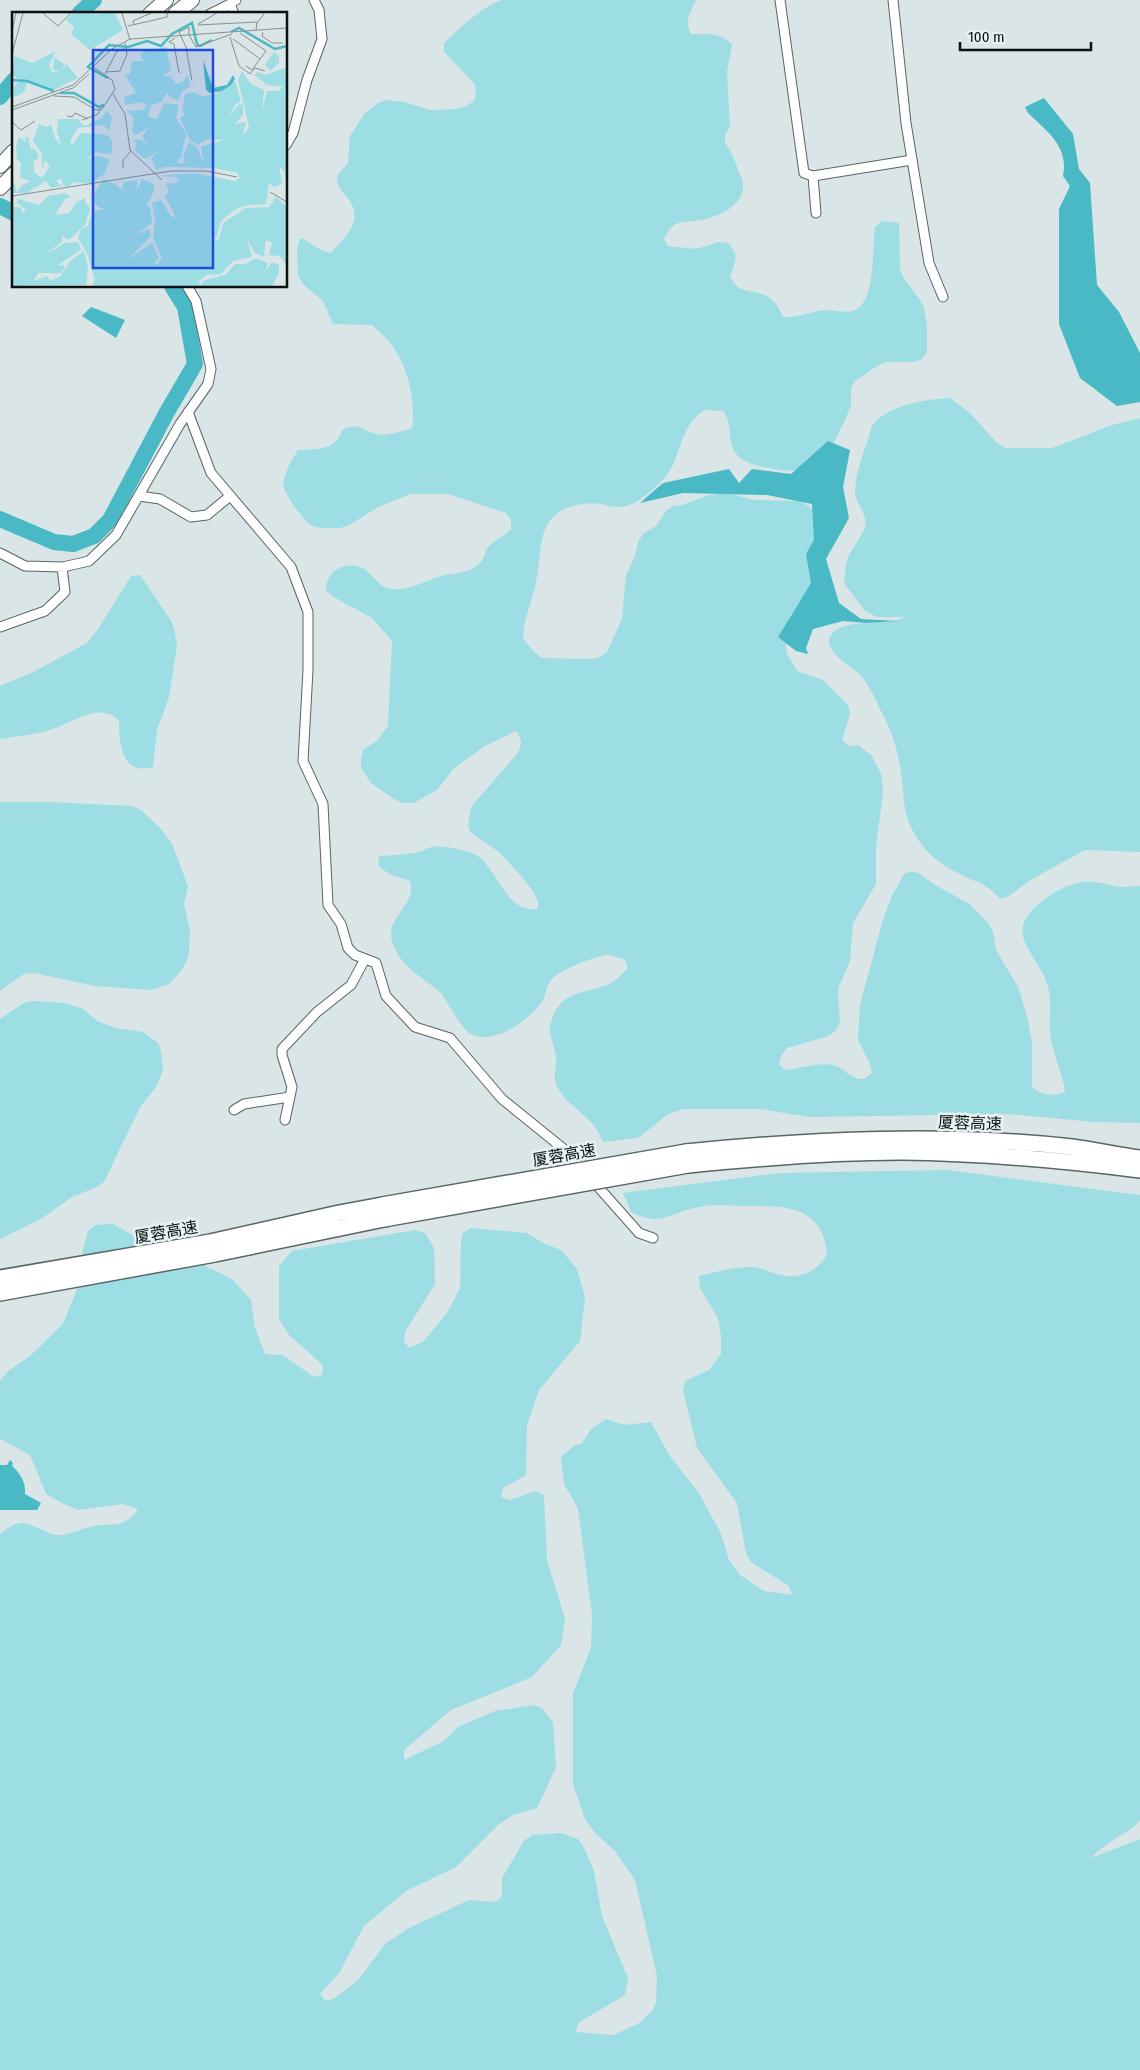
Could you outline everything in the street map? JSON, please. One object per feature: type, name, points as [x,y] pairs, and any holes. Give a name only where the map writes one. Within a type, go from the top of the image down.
[{"type":"highway","points":[[152,12],[166,0]]},
{"type":"highway","points":[[177,12],[192,0]]},
{"type":"highway","points":[[0,188],[12,176]]},
{"type":"highway","name":"厦蓉高速","points":[[0,1278],[687,1159],[814,1141],[902,1139],[1017,1143],[1073,1148],[1140,1158]]},
{"type":"highway","name":"厦蓉高速","points":[[687,1159],[901,1152],[988,1155],[1069,1161],[1140,1170]]},
{"type":"highway","name":"厦蓉高速","points":[[0,1293],[215,1254],[341,1220]]},
{"type":"street","points":[[288,142],[293,133],[307,80],[322,39],[319,10],[314,0]]},
{"type":"street","points":[[780,0],[804,173],[813,176],[912,160]]},
{"type":"street","points":[[893,0],[906,123],[929,263],[943,297]]},
{"type":"street","points":[[214,12],[233,2]]},
{"type":"street","points":[[813,176],[816,213]]},
{"type":"street","points":[[0,553],[26,566],[62,567],[89,561],[116,535],[188,412],[208,384],[210,369],[196,301],[188,288]]},
{"type":"street","points":[[188,412],[211,473],[291,567],[308,612],[308,670],[303,762],[324,804],[328,905],[340,924],[348,948],[355,955],[376,963],[386,996],[415,1027],[450,1038],[502,1099],[565,1150],[639,1233],[653,1238]]},
{"type":"street","points":[[139,496],[160,499],[191,518],[207,515],[230,496]]},
{"type":"street","points":[[0,627],[45,611],[65,592],[62,567]]},
{"type":"street","points":[[285,1120],[292,1087],[282,1055],[282,1049],[296,1032],[317,1012],[351,985],[365,959]]},
{"type":"street","points":[[234,1110],[244,1104],[290,1097]]},
{"type":"shaded area","points":[[501,0],[696,0],[688,21],[691,34],[719,36],[732,45],[727,72],[730,127],[725,135],[725,143],[740,175],[743,189],[738,200],[729,209],[706,219],[674,225],[664,239],[668,246],[696,249],[719,242],[728,243],[735,255],[735,262],[730,276],[735,284],[742,289],[763,294],[770,298],[777,305],[783,317],[822,310],[848,312],[862,305],[867,296],[872,273],[875,227],[882,221],[899,223],[900,269],[903,277],[924,308],[927,325],[927,352],[922,359],[914,362],[886,362],[855,381],[851,388],[851,406],[828,454],[809,471],[792,471],[758,466],[740,458],[731,442],[728,421],[723,411],[705,410],[692,421],[670,471],[646,495],[636,502],[620,507],[592,503],[582,504],[566,508],[555,515],[543,535],[538,573],[523,638],[534,652],[542,658],[589,659],[598,658],[607,652],[622,619],[626,575],[634,558],[639,540],[644,533],[656,526],[666,511],[673,506],[682,505],[709,495],[727,493],[754,500],[800,501],[808,506],[821,518],[812,589],[799,602],[789,618],[785,635],[787,654],[797,671],[823,680],[848,705],[850,714],[842,740],[849,746],[858,745],[872,756],[881,774],[883,792],[876,847],[876,884],[853,923],[850,961],[839,986],[840,1022],[836,1030],[829,1036],[787,1048],[781,1056],[779,1064],[785,1070],[828,1064],[837,1066],[859,1079],[864,1079],[872,1073],[870,1064],[858,1040],[860,1005],[882,923],[891,898],[904,874],[912,871],[970,904],[989,924],[993,932],[996,950],[1018,987],[1027,1016],[1032,1043],[1032,1087],[1048,1094],[1065,1092],[1051,1041],[1048,987],[1026,944],[1023,934],[1024,924],[1030,913],[1042,901],[1056,892],[1077,883],[1097,882],[1121,887],[1140,886],[1140,1123],[1094,1122],[1007,1114],[808,1117],[760,1109],[684,1109],[668,1114],[638,1138],[603,1142],[594,1125],[564,1097],[555,1082],[556,1057],[550,1027],[554,1014],[561,1003],[571,996],[613,982],[628,968],[625,960],[614,956],[601,956],[563,971],[552,979],[541,1003],[535,1010],[509,1030],[488,1037],[478,1036],[466,1031],[441,993],[400,958],[394,947],[391,932],[393,924],[407,903],[411,888],[409,880],[392,875],[378,865],[379,856],[416,853],[436,847],[469,852],[478,856],[485,863],[510,898],[518,905],[527,909],[538,909],[538,901],[523,878],[499,852],[470,832],[468,825],[471,807],[517,754],[521,745],[521,739],[516,731],[485,746],[454,768],[437,790],[414,803],[403,803],[394,799],[371,783],[361,768],[361,759],[363,750],[378,740],[388,726],[392,641],[372,618],[332,596],[326,590],[328,579],[339,568],[356,566],[369,573],[379,584],[387,588],[400,589],[443,575],[466,571],[477,566],[490,545],[511,529],[511,520],[506,513],[448,494],[411,494],[378,507],[348,526],[321,528],[312,526],[305,520],[285,491],[283,482],[289,465],[298,450],[325,448],[335,442],[342,430],[353,426],[376,434],[394,433],[412,428],[413,407],[406,373],[391,344],[372,325],[333,324],[323,301],[303,284],[298,276],[297,249],[300,238],[331,253],[352,226],[354,212],[352,204],[339,187],[337,176],[348,163],[350,136],[364,114],[378,103],[386,100],[404,102],[430,110],[457,109],[474,101],[476,93],[475,84],[444,52],[444,43],[478,14]]},
{"type":"shaded area","points":[[1044,98],[1073,134],[1079,169],[1090,183],[1097,285],[1119,312],[1140,353],[1140,402],[1117,406],[1080,378],[1059,324],[1059,209],[1070,186],[1063,176],[1064,166],[1060,148],[1028,113],[1025,107]]},
{"type":"shaded area","points":[[91,307],[125,320],[116,338],[82,316]]},
{"type":"shaded area","points":[[950,398],[970,413],[997,443],[1006,448],[1052,448],[1112,425],[1140,418],[1140,852],[1085,850],[1032,879],[1009,896],[1000,899],[985,886],[960,875],[940,862],[918,840],[908,820],[899,759],[888,726],[873,694],[864,680],[835,654],[829,643],[830,637],[835,631],[843,627],[887,622],[905,617],[877,617],[865,611],[844,583],[848,557],[865,526],[865,518],[856,497],[855,488],[860,464],[872,426],[887,413],[908,404]]},
{"type":"shaded area","points":[[828,441],[850,450],[843,487],[849,518],[826,559],[839,603],[861,619],[898,621],[866,623],[843,621],[813,629],[806,648],[808,654],[796,651],[778,637],[811,583],[806,554],[814,540],[812,504],[767,495],[683,493],[640,503],[663,483],[729,469],[739,483],[752,469],[791,474]]},
{"type":"shaded area","points":[[140,575],[170,619],[174,628],[177,646],[169,697],[157,730],[153,767],[143,769],[135,767],[129,762],[124,756],[122,748],[119,721],[111,715],[103,713],[85,715],[44,732],[0,739],[0,686],[31,673],[87,643],[98,629],[131,576]]},
{"type":"shaded area","points":[[0,802],[132,806],[141,810],[161,829],[172,844],[188,887],[184,904],[190,930],[188,958],[181,971],[169,984],[152,990],[95,986],[34,973],[24,974],[0,991]]},
{"type":"shaded area","points":[[33,1001],[65,1003],[83,1009],[97,1021],[115,1028],[143,1032],[158,1043],[163,1070],[156,1087],[140,1107],[104,1182],[97,1187],[72,1197],[41,1219],[0,1239],[0,1019],[24,1003]]},
{"type":"shaded area","points":[[947,1170],[1140,1195],[1140,1821],[1103,1847],[1091,1858],[1140,1839],[1140,2070],[0,2070],[0,1534],[22,1523],[54,1535],[61,1535],[90,1527],[122,1523],[133,1516],[138,1509],[123,1504],[78,1510],[62,1503],[46,1494],[30,1455],[0,1439],[0,1381],[8,1371],[30,1356],[63,1324],[79,1284],[81,1257],[88,1231],[95,1225],[113,1224],[144,1242],[171,1249],[232,1279],[251,1300],[255,1328],[265,1354],[283,1355],[314,1377],[322,1375],[323,1365],[289,1335],[279,1319],[279,1266],[292,1251],[415,1230],[425,1233],[434,1248],[435,1284],[405,1332],[404,1341],[409,1348],[424,1341],[447,1313],[460,1288],[461,1241],[463,1233],[471,1228],[527,1233],[543,1243],[561,1250],[577,1269],[585,1297],[580,1341],[539,1390],[527,1425],[526,1475],[503,1488],[501,1497],[510,1500],[535,1491],[544,1495],[547,1560],[565,1619],[561,1645],[532,1677],[451,1710],[404,1750],[404,1760],[444,1741],[458,1727],[495,1711],[534,1705],[542,1708],[553,1722],[556,1767],[537,1808],[513,1815],[498,1825],[456,1867],[406,1891],[364,1926],[339,1973],[320,1994],[326,2001],[335,1998],[358,1980],[386,1943],[409,1928],[469,1900],[496,1902],[502,1896],[502,1878],[524,1841],[532,1835],[561,1833],[578,1839],[583,1846],[594,1871],[602,1916],[628,1978],[625,1995],[578,2023],[576,2032],[613,2035],[638,2024],[652,2011],[656,2003],[657,1976],[635,1880],[615,1851],[595,1833],[585,1819],[573,1784],[573,1693],[591,1648],[592,1615],[578,1508],[564,1484],[561,1457],[574,1446],[582,1443],[591,1429],[606,1419],[624,1425],[651,1422],[669,1455],[699,1493],[721,1534],[729,1560],[740,1575],[764,1591],[792,1595],[789,1586],[751,1562],[746,1554],[737,1503],[697,1448],[683,1390],[685,1381],[709,1370],[721,1354],[718,1318],[700,1288],[699,1276],[740,1267],[757,1268],[787,1276],[801,1275],[819,1265],[827,1254],[824,1238],[818,1225],[798,1211],[772,1206],[711,1206],[690,1209],[659,1219],[651,1219],[631,1212],[623,1193],[780,1173]]},
{"type":"shaded area","points":[[10,1460],[13,1463],[12,1466],[22,1479],[25,1486],[25,1494],[41,1503],[37,1510],[0,1510],[0,1465],[7,1465]]},
{"type":"waterway","points":[[81,12],[94,0]]},
{"type":"waterway","points":[[0,97],[12,82]]},
{"type":"waterway","points":[[0,206],[12,212]]},
{"type":"waterway","points":[[0,519],[54,542],[73,544],[94,536],[110,520],[167,412],[195,364],[185,307],[173,288]]}]
